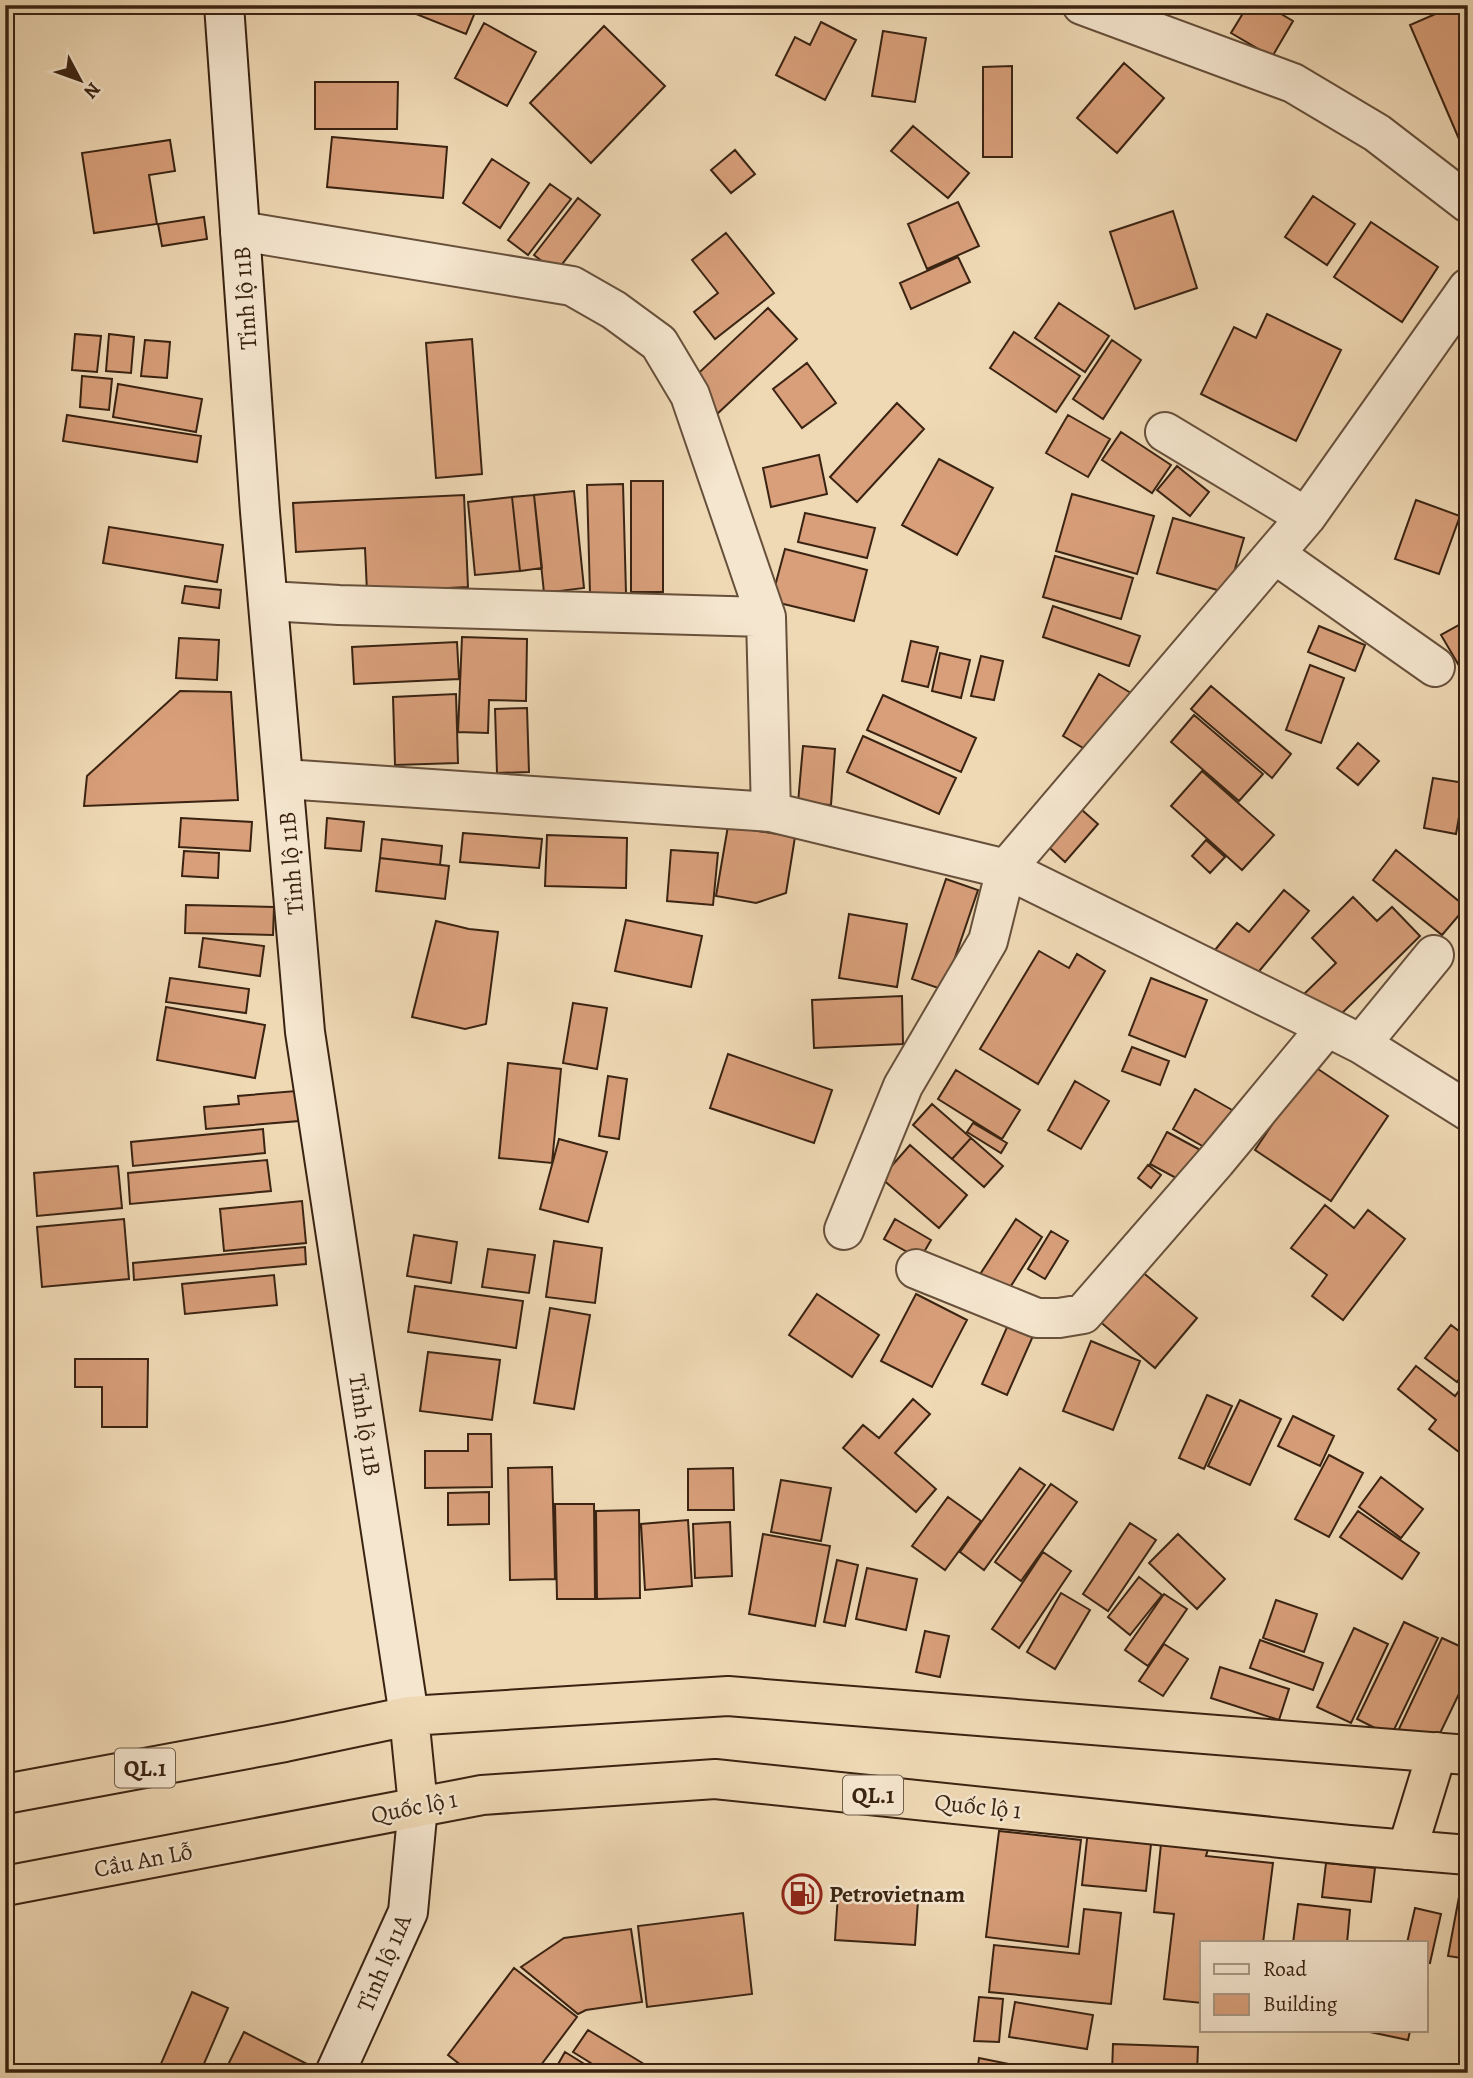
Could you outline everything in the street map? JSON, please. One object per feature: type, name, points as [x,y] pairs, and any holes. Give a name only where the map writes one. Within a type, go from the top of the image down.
[{"type":"highway","name":"QL.1","points":[[5,1794],[409,1716],[728,1696],[1452,1754]]},
{"type":"highway","points":[[409,1716],[418,1806]]},
{"type":"highway","points":[[1407,1850],[1452,1754]]},
{"type":"highway","name":"Quốc lộ 1","points":[[281,1833],[482,1795],[715,1779],[1468,1855]]},
{"type":"highway","name":"Cầu An Lỗ","points":[[5,1886],[281,1833]]},
{"type":"street","name":"Tỉnh lộ 11B","points":[[224,5],[268,601],[306,1032],[409,1716]]},
{"type":"street","points":[[1082,5],[1293,83],[1377,133],[1468,203]]},
{"type":"street","points":[[240,231],[572,286],[614,310],[659,343],[690,395],[766,617],[771,812]]},
{"type":"street","points":[[844,1230],[903,1086],[988,941],[1006,869],[1276,555],[1306,517],[1468,288]]},
{"type":"street","points":[[1164,432],[1306,517]]},
{"type":"street","points":[[1276,555],[1435,667]]},
{"type":"street","points":[[268,601],[339,606],[766,617]]},
{"type":"street","points":[[284,779],[771,812],[1006,869],[1361,1044],[1468,1111]]},
{"type":"street","points":[[1361,1044],[1434,955]]},
{"type":"street","points":[[916,1269],[1037,1318],[1083,1314],[1216,1161],[1327,1027]]},
{"type":"street","name":"Tỉnh lộ 11A","points":[[335,2073],[408,1912],[418,1806]]},
{"type":"building","points":[[408,5],[464,5],[476,10],[466,34],[406,10]]},
{"type":"building","points":[[1248,5],[1266,5],[1293,21],[1272,57],[1231,33]]},
{"type":"building","points":[[1456,5],[1468,5],[1468,160],[1410,25]]},
{"type":"building","points":[[821,22],[856,40],[825,100],[776,75],[795,37],[810,45]]},
{"type":"building","points":[[484,23],[536,52],[507,106],[455,78]]},
{"type":"building","points":[[604,26],[665,86],[591,163],[530,103]]},
{"type":"building","points":[[883,31],[926,38],[915,102],[872,96]]},
{"type":"building","points":[[1124,63],[1164,98],[1117,153],[1077,118]]},
{"type":"building","points":[[1012,66],[1012,157],[983,157],[983,67]]},
{"type":"building","points":[[315,82],[398,82],[397,129],[315,129]]},
{"type":"building","points":[[913,126],[969,173],[948,198],[891,151]]},
{"type":"building","points":[[332,137],[447,147],[443,198],[327,187]]},
{"type":"building","points":[[170,140],[175,171],[149,175],[157,224],[94,233],[82,153]]},
{"type":"building","points":[[735,150],[755,174],[731,193],[711,170]]},
{"type":"building","points":[[492,159],[529,183],[500,228],[463,203]]},
{"type":"building","points":[[550,184],[571,199],[528,255],[508,240]]},
{"type":"building","points":[[1313,196],[1355,224],[1327,265],[1285,237]]},
{"type":"building","points":[[578,198],[600,215],[556,272],[534,255]]},
{"type":"building","points":[[958,202],[979,246],[927,269],[908,224]]},
{"type":"building","points":[[1173,211],[1197,288],[1135,309],[1110,232]]},
{"type":"building","points":[[204,217],[207,239],[162,246],[158,224]]},
{"type":"building","points":[[1371,222],[1438,267],[1402,322],[1334,277]]},
{"type":"building","points":[[726,233],[774,293],[715,339],[694,312],[718,293],[692,260]]},
{"type":"building","points":[[958,257],[970,282],[911,309],[900,283]]},
{"type":"building","points":[[1059,303],[1109,336],[1085,372],[1035,338]]},
{"type":"building","points":[[768,308],[797,339],[716,415],[687,384]]},
{"type":"building","points":[[1267,314],[1341,350],[1296,441],[1201,394],[1234,327],[1256,338]]},
{"type":"building","points":[[1014,332],[1080,376],[1056,412],[990,368]]},
{"type":"building","points":[[75,334],[101,336],[97,372],[72,370]]},
{"type":"building","points":[[109,334],[134,337],[131,373],[106,371]]},
{"type":"building","points":[[472,339],[482,474],[436,478],[426,343]]},
{"type":"building","points":[[145,340],[170,342],[167,378],[141,376]]},
{"type":"building","points":[[1112,340],[1141,360],[1103,419],[1073,399]]},
{"type":"building","points":[[807,363],[836,403],[802,428],[773,389]]},
{"type":"building","points":[[82,376],[112,379],[109,410],[80,407]]},
{"type":"building","points":[[118,384],[202,399],[196,432],[113,417]]},
{"type":"building","points":[[897,403],[924,429],[857,502],[830,477]]},
{"type":"building","points":[[67,415],[201,436],[197,462],[63,441]]},
{"type":"building","points":[[1068,415],[1110,439],[1088,477],[1046,453]]},
{"type":"building","points":[[1121,432],[1171,465],[1152,493],[1102,460]]},
{"type":"building","points":[[819,455],[827,494],[771,507],[763,468]]},
{"type":"building","points":[[939,459],[993,488],[957,555],[902,525]]},
{"type":"building","points":[[1177,466],[1209,492],[1190,516],[1157,490]]},
{"type":"building","points":[[631,481],[663,481],[663,592],[631,592]]},
{"type":"building","points":[[623,484],[626,593],[590,594],[587,485]]},
{"type":"building","points":[[574,491],[584,588],[544,593],[534,495]]},
{"type":"building","points":[[1072,494],[1154,516],[1137,574],[1056,551]]},
{"type":"building","points":[[464,495],[468,587],[367,592],[365,548],[296,552],[293,503]]},
{"type":"building","points":[[534,495],[542,568],[520,571],[512,497]]},
{"type":"building","points":[[512,497],[520,571],[475,575],[468,502]]},
{"type":"building","points":[[1416,500],[1460,516],[1439,574],[1395,559]]},
{"type":"building","points":[[805,513],[875,528],[867,558],[798,542]]},
{"type":"building","points":[[1173,518],[1244,538],[1228,593],[1157,573]]},
{"type":"building","points":[[109,527],[223,545],[217,582],[103,563]]},
{"type":"building","points":[[785,549],[867,570],[854,621],[771,601]]},
{"type":"building","points":[[1055,556],[1133,578],[1121,619],[1043,597]]},
{"type":"building","points":[[185,586],[221,590],[219,608],[182,603]]},
{"type":"building","points":[[1053,606],[1140,636],[1129,666],[1043,637]]},
{"type":"building","points":[[1468,620],[1468,681],[1441,635]]},
{"type":"building","points":[[1319,626],[1365,645],[1355,671],[1308,652]]},
{"type":"building","points":[[462,637],[527,639],[526,701],[489,700],[488,733],[458,732]]},
{"type":"building","points":[[179,638],[219,640],[217,680],[176,678]]},
{"type":"building","points":[[911,641],[938,647],[928,687],[902,681]]},
{"type":"building","points":[[457,642],[459,679],[354,684],[352,647]]},
{"type":"building","points":[[940,653],[970,660],[961,698],[932,691]]},
{"type":"building","points":[[981,656],[1003,661],[994,700],[971,696]]},
{"type":"building","points":[[1310,665],[1344,678],[1321,743],[1286,730]]},
{"type":"building","points":[[1099,674],[1131,693],[1095,755],[1063,736]]},
{"type":"building","points":[[1211,686],[1291,754],[1272,778],[1191,709]]},
{"type":"building","points":[[180,691],[231,692],[238,800],[84,806],[87,776]]},
{"type":"building","points":[[456,694],[458,763],[395,765],[393,697]]},
{"type":"building","points":[[883,695],[976,738],[961,772],[867,730]]},
{"type":"building","points":[[527,708],[529,772],[497,773],[495,709]]},
{"type":"building","points":[[1194,715],[1263,774],[1239,801],[1171,742]]},
{"type":"building","points":[[863,736],[956,778],[939,814],[847,772]]},
{"type":"building","points":[[1358,743],[1379,761],[1358,785],[1337,768]]},
{"type":"building","points":[[803,746],[835,749],[831,805],[798,803]]},
{"type":"building","points":[[1202,771],[1274,835],[1242,870],[1171,806]]},
{"type":"building","points":[[1433,778],[1465,783],[1456,834],[1424,828]]},
{"type":"building","points":[[1074,803],[1098,824],[1065,862],[1042,841]]},
{"type":"building","points":[[181,818],[252,822],[250,851],[179,847]]},
{"type":"building","points":[[327,818],[364,822],[361,851],[325,848]]},
{"type":"building","points":[[728,826],[795,837],[786,893],[756,903],[716,896]]},
{"type":"building","points":[[463,833],[542,839],[539,868],[460,862]]},
{"type":"building","points":[[547,835],[627,838],[626,888],[545,886]]},
{"type":"building","points":[[382,839],[442,846],[440,865],[380,858]]},
{"type":"building","points":[[1206,840],[1225,857],[1210,873],[1192,856]]},
{"type":"building","points":[[671,850],[718,853],[713,905],[667,901]]},
{"type":"building","points":[[1396,850],[1466,907],[1442,935],[1373,880]]},
{"type":"building","points":[[184,851],[219,853],[218,878],[182,876]]},
{"type":"building","points":[[380,858],[449,866],[445,899],[376,891]]},
{"type":"building","points":[[946,879],[978,890],[944,990],[912,979]]},
{"type":"building","points":[[1284,890],[1309,911],[1251,981],[1215,950],[1237,923],[1249,932]]},
{"type":"building","points":[[1353,897],[1377,921],[1392,907],[1420,936],[1332,1023],[1304,994],[1336,963],[1312,938]]},
{"type":"building","points":[[186,905],[274,907],[273,935],[185,933]]},
{"type":"building","points":[[849,914],[907,924],[897,987],[839,978]]},
{"type":"building","points":[[626,920],[702,936],[691,987],[615,971]]},
{"type":"building","points":[[436,921],[469,929],[498,932],[486,1024],[465,1029],[412,1017]]},
{"type":"building","points":[[203,938],[264,946],[260,976],[199,967]]},
{"type":"building","points":[[1039,951],[1069,968],[1077,954],[1105,971],[1038,1084],[980,1049]]},
{"type":"building","points":[[170,978],[249,989],[246,1013],[166,1002]]},
{"type":"building","points":[[1151,978],[1207,1000],[1185,1057],[1129,1035]]},
{"type":"building","points":[[902,996],[903,1044],[814,1048],[812,1000]]},
{"type":"building","points":[[573,1003],[607,1008],[597,1069],[563,1063]]},
{"type":"building","points":[[166,1007],[265,1025],[255,1078],[157,1060]]},
{"type":"building","points":[[1132,1047],[1169,1061],[1160,1085],[1122,1071]]},
{"type":"building","points":[[728,1054],[832,1090],[814,1143],[710,1108]]},
{"type":"building","points":[[508,1063],[561,1069],[552,1163],[499,1158]]},
{"type":"building","points":[[1312,1065],[1388,1116],[1331,1201],[1255,1150]]},
{"type":"building","points":[[956,1070],[1020,1110],[1002,1139],[938,1099]]},
{"type":"building","points":[[608,1076],[627,1079],[619,1139],[599,1136]]},
{"type":"building","points":[[1075,1081],[1109,1101],[1081,1149],[1048,1130]]},
{"type":"building","points":[[1195,1089],[1241,1115],[1218,1155],[1173,1129]]},
{"type":"building","points":[[296,1091],[299,1121],[206,1129],[204,1107],[239,1104],[238,1096]]},
{"type":"building","points":[[932,1104],[971,1138],[952,1159],[913,1125]]},
{"type":"building","points":[[973,1123],[1007,1143],[1001,1153],[967,1132]]},
{"type":"building","points":[[263,1129],[265,1153],[133,1166],[131,1142]]},
{"type":"building","points":[[1167,1132],[1206,1153],[1189,1185],[1150,1164]]},
{"type":"building","points":[[971,1138],[1003,1166],[984,1187],[952,1159]]},
{"type":"building","points":[[559,1139],[607,1152],[588,1222],[540,1209]]},
{"type":"building","points":[[910,1145],[967,1195],[939,1228],[881,1178]]},
{"type":"building","points":[[267,1160],[271,1191],[130,1204],[128,1173]]},
{"type":"building","points":[[1148,1165],[1161,1175],[1151,1188],[1138,1178]]},
{"type":"building","points":[[118,1166],[122,1208],[37,1216],[34,1173]]},
{"type":"building","points":[[302,1201],[306,1243],[224,1251],[220,1209]]},
{"type":"building","points":[[1325,1205],[1354,1228],[1368,1210],[1405,1239],[1343,1320],[1312,1296],[1327,1275],[1291,1248]]},
{"type":"building","points":[[124,1219],[129,1279],[42,1287],[37,1227]]},
{"type":"building","points":[[895,1219],[931,1240],[920,1259],[884,1239]]},
{"type":"building","points":[[1016,1219],[1042,1237],[1002,1300],[975,1282]]},
{"type":"building","points":[[1051,1231],[1068,1241],[1045,1279],[1028,1269]]},
{"type":"building","points":[[414,1235],[457,1242],[451,1283],[407,1276]]},
{"type":"building","points":[[554,1241],[602,1248],[595,1303],[546,1297]]},
{"type":"building","points":[[305,1247],[306,1264],[134,1280],[133,1263]]},
{"type":"building","points":[[488,1249],[535,1255],[529,1293],[482,1287]]},
{"type":"building","points":[[1140,1270],[1197,1318],[1155,1368],[1098,1320]]},
{"type":"building","points":[[274,1275],[277,1305],[185,1314],[182,1284]]},
{"type":"building","points":[[415,1286],[523,1301],[516,1348],[408,1332]]},
{"type":"building","points":[[817,1294],[879,1335],[852,1377],[789,1335]]},
{"type":"building","points":[[916,1294],[967,1320],[932,1387],[881,1361]]},
{"type":"building","points":[[550,1308],[590,1315],[574,1409],[534,1403]]},
{"type":"building","points":[[1008,1325],[1033,1336],[1007,1395],[982,1384]]},
{"type":"building","points":[[1451,1325],[1468,1338],[1468,1367],[1457,1382],[1425,1358]]},
{"type":"building","points":[[1091,1341],[1140,1361],[1113,1430],[1063,1411]]},
{"type":"building","points":[[428,1352],[500,1360],[492,1420],[420,1411]]},
{"type":"building","points":[[75,1359],[148,1359],[147,1427],[102,1427],[102,1387],[75,1387]]},
{"type":"building","points":[[1416,1366],[1455,1396],[1468,1379],[1468,1459],[1429,1429],[1436,1420],[1398,1389]]},
{"type":"building","points":[[1207,1395],[1232,1406],[1204,1469],[1179,1458]]},
{"type":"building","points":[[913,1399],[930,1414],[895,1453],[936,1489],[916,1512],[843,1448],[863,1425],[879,1438]]},
{"type":"building","points":[[1240,1400],[1281,1419],[1250,1485],[1208,1466]]},
{"type":"building","points":[[1293,1416],[1334,1436],[1320,1466],[1278,1446]]},
{"type":"building","points":[[468,1434],[491,1434],[492,1487],[425,1488],[425,1451],[468,1451]]},
{"type":"building","points":[[1329,1455],[1363,1473],[1329,1537],[1295,1519]]},
{"type":"building","points":[[552,1467],[555,1579],[510,1580],[508,1468]]},
{"type":"building","points":[[733,1468],[734,1510],[688,1510],[688,1469]]},
{"type":"building","points":[[1020,1468],[1045,1485],[984,1570],[960,1552]]},
{"type":"building","points":[[1381,1477],[1423,1509],[1401,1538],[1359,1507]]},
{"type":"building","points":[[781,1480],[831,1488],[821,1541],[771,1532]]},
{"type":"building","points":[[1051,1484],[1077,1502],[1021,1581],[995,1562]]},
{"type":"building","points":[[489,1492],[489,1524],[448,1525],[448,1493]]},
{"type":"building","points":[[948,1497],[981,1521],[945,1570],[912,1546]]},
{"type":"building","points":[[555,1504],[594,1504],[595,1599],[557,1599]]},
{"type":"building","points":[[639,1510],[640,1598],[597,1599],[596,1511]]},
{"type":"building","points":[[1358,1511],[1419,1553],[1402,1579],[1340,1537]]},
{"type":"building","points":[[688,1520],[692,1586],[645,1590],[641,1524]]},
{"type":"building","points":[[730,1522],[732,1576],[695,1578],[693,1524]]},
{"type":"building","points":[[1130,1523],[1156,1540],[1108,1611],[1083,1594]]},
{"type":"building","points":[[763,1534],[830,1546],[815,1626],[749,1614]]},
{"type":"building","points":[[1178,1534],[1225,1579],[1197,1609],[1149,1563]]},
{"type":"building","points":[[1043,1552],[1071,1571],[1019,1648],[992,1629]]},
{"type":"building","points":[[837,1560],[858,1565],[845,1626],[824,1622]]},
{"type":"building","points":[[867,1568],[917,1579],[906,1630],[856,1619]]},
{"type":"building","points":[[1139,1577],[1162,1595],[1130,1635],[1108,1617]]},
{"type":"building","points":[[1061,1593],[1090,1610],[1055,1669],[1027,1652]]},
{"type":"building","points":[[1164,1594],[1187,1609],[1148,1666],[1125,1650]]},
{"type":"building","points":[[1276,1600],[1317,1614],[1304,1652],[1263,1638]]},
{"type":"building","points":[[1404,1622],[1438,1638],[1391,1736],[1357,1719]]},
{"type":"building","points":[[1354,1628],[1388,1644],[1351,1723],[1317,1707]]},
{"type":"building","points":[[925,1631],[949,1636],[940,1677],[916,1672]]},
{"type":"building","points":[[1442,1638],[1468,1650],[1468,1675],[1432,1750],[1397,1733]]},
{"type":"building","points":[[1260,1640],[1323,1663],[1313,1690],[1250,1668]]},
{"type":"building","points":[[1164,1644],[1188,1659],[1163,1696],[1139,1681]]},
{"type":"building","points":[[1220,1667],[1289,1689],[1279,1720],[1211,1698]]},
{"type":"building","points":[[1468,1715],[1468,1736],[1460,1733]]},
{"type":"building","points":[[1088,1830],[1152,1835],[1146,1891],[1082,1885]]},
{"type":"building","points":[[999,1831],[1081,1840],[1068,1947],[986,1937]]},
{"type":"building","points":[[1161,1844],[1208,1849],[1206,1856],[1273,1863],[1263,1941],[1200,1941],[1200,2003],[1164,1999],[1174,1914],[1154,1912]]},
{"type":"building","points":[[1326,1863],[1375,1868],[1371,1902],[1322,1897]]},
{"type":"building","points":[[838,1894],[918,1900],[915,1945],[835,1940]]},
{"type":"building","points":[[1459,1897],[1468,1899],[1468,1959],[1448,1956]]},
{"type":"building","points":[[1298,1904],[1350,1910],[1347,1941],[1293,1941]]},
{"type":"building","points":[[1415,1908],[1441,1914],[1430,1963],[1428,1941],[1407,1941]]},
{"type":"building","points":[[1084,1909],[1121,1913],[1111,2004],[989,1992],[994,1945],[1079,1954]]},
{"type":"building","points":[[743,1913],[752,1994],[647,2007],[638,1926]]},
{"type":"building","points":[[631,1929],[642,2002],[586,2010],[578,2014],[521,1967],[564,1938]]},
{"type":"building","points":[[514,1968],[577,2017],[535,2073],[471,2073],[448,2055]]},
{"type":"building","points":[[192,1992],[228,2008],[200,2073],[157,2073]]},
{"type":"building","points":[[979,1997],[1003,1999],[999,2042],[974,2041]]},
{"type":"building","points":[[1015,2002],[1093,2015],[1087,2049],[1009,2037]]},
{"type":"building","points":[[588,2030],[644,2064],[639,2073],[607,2073],[573,2052]]},
{"type":"building","points":[[244,2032],[311,2066],[307,2073],[224,2073]]},
{"type":"building","points":[[1370,2032],[1410,2032],[1408,2040]]},
{"type":"building","points":[[1113,2044],[1198,2047],[1197,2073],[1112,2073]]},
{"type":"building","points":[[565,2052],[599,2073],[553,2073]]},
{"type":"building","points":[[979,2058],[1009,2064],[1007,2073],[977,2073]]},
{"type":"place","name":"Petrovietnam","points":[[802,1894]]}]
